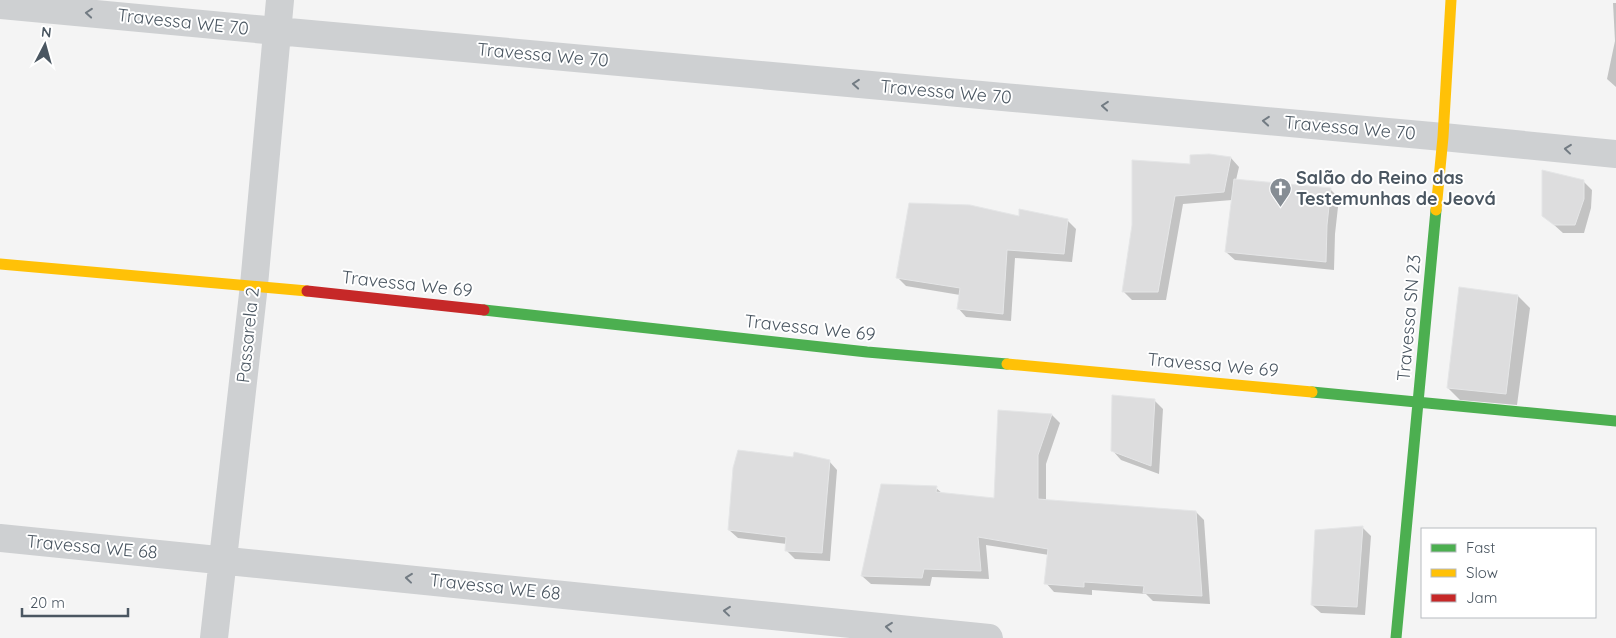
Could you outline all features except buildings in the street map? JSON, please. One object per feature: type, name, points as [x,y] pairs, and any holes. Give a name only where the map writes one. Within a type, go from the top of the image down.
[{"type":"street","name":"Passarela 2","points":[[214,638],[254,285],[280,0]]},
{"type":"street","name":"Travessa SN 23","points":[[1396,638],[1443,137],[1450,0]]},
{"type":"street","name":"Travessa WE 70","points":[[0,4],[277,31]]},
{"type":"street","name":"Travessa We 70","points":[[277,31],[1616,154]]},
{"type":"street","name":"Travessa We 69","points":[[0,264],[254,285],[867,352],[1418,401],[1616,421]]},
{"type":"street","name":"Travessa WE 68","points":[[0,538],[223,559],[989,638]]},
{"type":"traffic: fast","points":[[1396,638],[1436,210]]},
{"type":"traffic: fast","points":[[484,310],[867,352],[1007,364]]},
{"type":"traffic: fast","points":[[1312,392],[1616,421]]},
{"type":"traffic: slow","points":[[1436,210],[1443,137],[1451,0]]},
{"type":"traffic: slow","points":[[0,264],[307,291]]},
{"type":"traffic: slow","points":[[1007,364],[1312,392]]},
{"type":"traffic: jam","points":[[307,291],[484,310]]},
{"type":"place","name":"Salão do Reino das Testemunhas de Jeová","points":[[1280,207]]}]
